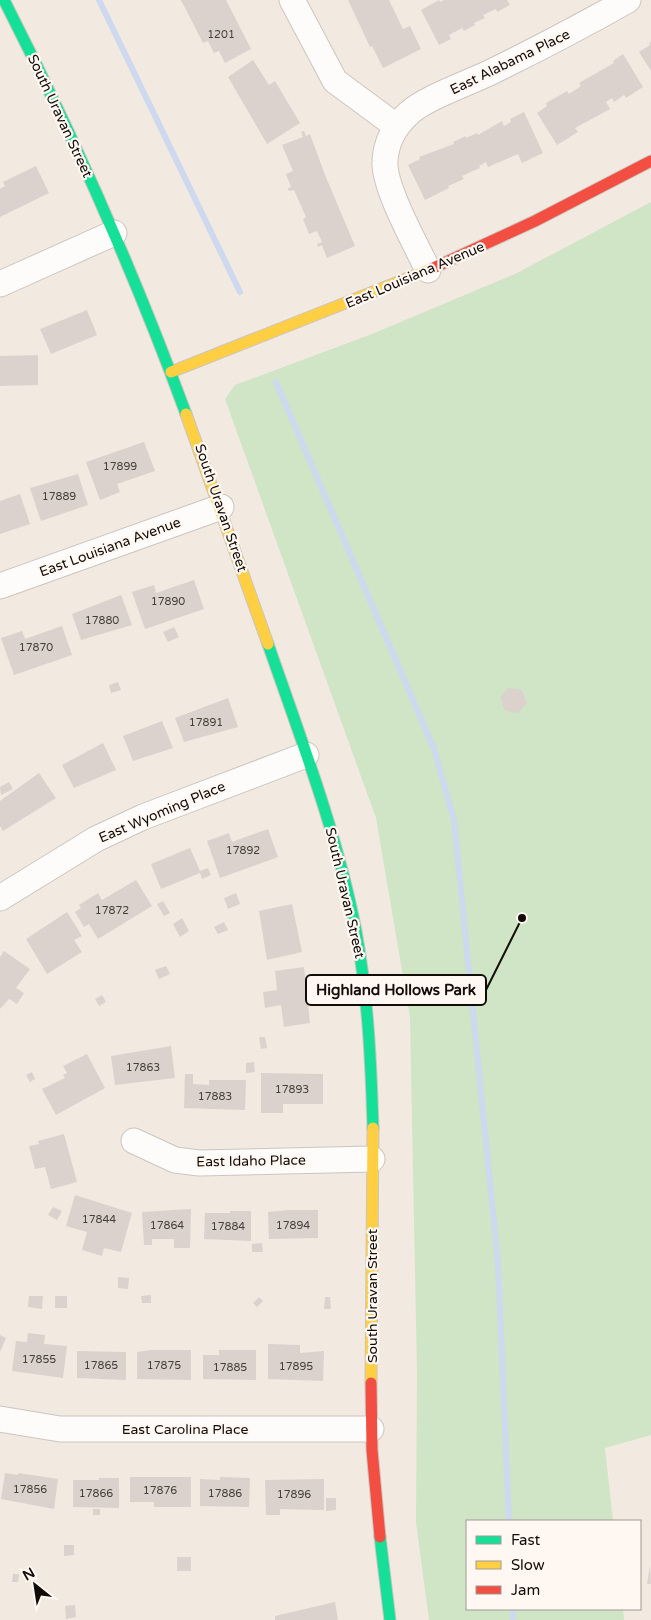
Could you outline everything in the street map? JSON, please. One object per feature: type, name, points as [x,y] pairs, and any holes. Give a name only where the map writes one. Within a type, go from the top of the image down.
[{"type":"street","name":"South Uravan Street","points":[[4,0],[40,72],[114,233],[171,372],[221,507],[326,810],[356,929],[368,1027],[372,1082],[371,1429],[375,1510],[390,1620]]},
{"type":"street","points":[[292,0],[335,81],[396,126],[388,143],[384,162],[388,182],[428,270]]},
{"type":"street","name":"East Alabama Place","points":[[396,126],[409,113],[426,103],[578,29],[628,0]]},
{"type":"street","name":"East Louisiana Avenue","points":[[171,372],[428,270],[586,197],[651,161]]},
{"type":"street","points":[[0,284],[114,233]]},
{"type":"street","name":"East Louisiana Avenue","points":[[0,586],[221,507]]},
{"type":"street","name":"East Wyoming Place","points":[[0,898],[96,839],[143,817],[306,755]]},
{"type":"street","name":"East Idaho Place","points":[[134,1141],[175,1160],[198,1163],[372,1160]]},
{"type":"street","name":"East Carolina Place","points":[[0,1418],[60,1429],[371,1429]]},
{"type":"green space","points":[[651,202],[651,1435],[605,1448],[613,1520],[466,1520],[466,1610],[623,1610],[624,1620],[429,1620],[416,1522],[417,1372],[410,1017],[376,818],[225,399],[235,385],[372,334],[515,274]]},
{"type":"building","points":[[181,0],[226,0],[251,49],[225,63],[219,51],[214,53],[208,41],[203,43]]},
{"type":"building","points":[[348,0],[389,0],[403,29],[410,26],[421,49],[383,68],[372,46],[370,47]]},
{"type":"building","points":[[439,0],[440,2],[444,0],[507,0],[510,5],[497,12],[496,9],[483,15],[485,18],[474,23],[475,25],[464,31],[462,28],[449,35],[451,39],[439,45],[421,10]]},
{"type":"building","points":[[651,42],[651,71],[639,52],[650,45],[649,43]]},
{"type":"building","points":[[623,54],[643,87],[626,98],[624,95],[614,102],[612,98],[606,102],[610,109],[575,128],[578,132],[557,145],[537,113],[547,106],[546,103],[567,91],[569,94],[581,86],[579,83],[614,63],[613,61]]},
{"type":"building","points":[[253,60],[269,85],[275,81],[300,123],[267,144],[228,77]]},
{"type":"building","points":[[524,112],[543,153],[522,163],[518,154],[488,167],[486,162],[479,166],[480,168],[462,176],[464,179],[425,200],[408,165],[420,159],[419,157],[454,144],[453,142],[466,136],[466,138],[477,133],[478,135],[502,121],[504,126],[511,122],[510,119]]},
{"type":"building","points":[[304,131],[306,136],[310,134],[355,246],[327,258],[322,245],[318,247],[317,244],[322,242],[317,231],[309,234],[303,219],[306,217],[294,190],[289,191],[288,188],[291,187],[286,174],[293,171],[282,145],[303,137],[301,132]]},
{"type":"building","points":[[36,166],[49,193],[0,217],[0,189],[5,186],[3,182]]},
{"type":"building","points":[[87,310],[97,335],[51,354],[40,329]]},
{"type":"building","points":[[38,355],[38,385],[0,386],[0,356]]},
{"type":"building","points":[[144,442],[155,471],[117,484],[120,492],[100,500],[86,462]]},
{"type":"building","points":[[78,474],[88,505],[41,521],[30,488]]},
{"type":"building","points":[[20,494],[30,524],[0,534],[0,501]]},
{"type":"building","points":[[194,580],[204,609],[145,629],[132,592],[154,585],[156,593]]},
{"type":"building","points":[[121,595],[132,625],[81,640],[72,614]]},
{"type":"building","points":[[62,626],[72,655],[14,675],[1,638],[22,631],[25,639]]},
{"type":"building","points":[[174,627],[179,637],[168,642],[163,632]]},
{"type":"building","points":[[118,682],[121,690],[111,693],[109,685]]},
{"type":"building","points":[[508,688],[522,690],[527,703],[518,713],[505,711],[500,698]]},
{"type":"building","points":[[228,698],[238,727],[184,742],[175,718]]},
{"type":"building","points":[[162,721],[173,748],[133,761],[123,736]]},
{"type":"building","points":[[103,743],[116,770],[74,788],[62,765]]},
{"type":"building","points":[[39,773],[56,798],[3,831],[0,826],[0,801]]},
{"type":"building","points":[[9,782],[13,789],[1,795],[0,787]]},
{"type":"building","points":[[268,829],[278,857],[220,878],[207,841],[229,833],[232,842]]},
{"type":"building","points":[[190,848],[200,871],[208,868],[211,875],[202,879],[200,873],[161,889],[151,864]]},
{"type":"building","points":[[136,880],[152,906],[98,939],[89,924],[84,927],[75,912],[81,908],[79,905],[98,893],[102,900]]},
{"type":"building","points":[[236,893],[240,904],[228,909],[224,898]]},
{"type":"building","points":[[163,901],[170,913],[164,916],[157,904]]},
{"type":"building","points":[[292,904],[302,952],[267,960],[259,911]]},
{"type":"building","points":[[67,912],[82,936],[74,940],[82,952],[47,974],[26,939]]},
{"type":"building","points":[[182,918],[189,931],[180,937],[173,924]]},
{"type":"building","points":[[224,922],[228,930],[218,934],[214,927]]},
{"type":"building","points":[[4,951],[30,969],[16,988],[24,993],[17,1004],[9,999],[0,1009],[0,957]]},
{"type":"building","points":[[166,966],[170,974],[159,979],[155,970]]},
{"type":"building","points":[[304,967],[310,1023],[284,1027],[281,1005],[265,1008],[263,992],[277,990],[275,971]]},
{"type":"building","points":[[102,995],[106,1002],[99,1006],[95,999]]},
{"type":"building","points":[[259,1037],[265,1037],[267,1048],[261,1049]]},
{"type":"building","points":[[171,1046],[175,1078],[115,1085],[111,1056]]},
{"type":"building","points":[[87,1054],[105,1088],[56,1115],[42,1089],[65,1078],[63,1075],[67,1073],[63,1066]]},
{"type":"building","points":[[254,1062],[255,1072],[246,1073],[246,1063]]},
{"type":"building","points":[[32,1072],[35,1079],[30,1082],[26,1075]]},
{"type":"building","points":[[261,1073],[323,1074],[323,1104],[283,1104],[283,1113],[261,1113]]},
{"type":"building","points":[[185,1074],[193,1074],[193,1084],[209,1085],[209,1080],[246,1080],[245,1110],[184,1108]]},
{"type":"building","points":[[64,1134],[77,1182],[51,1189],[45,1167],[35,1169],[29,1146],[39,1144],[38,1141]]},
{"type":"building","points":[[75,1195],[132,1213],[121,1252],[104,1248],[102,1256],[82,1250],[87,1232],[66,1226]]},
{"type":"building","points":[[53,1207],[62,1211],[57,1220],[48,1215]]},
{"type":"building","points":[[191,1209],[190,1248],[174,1248],[174,1239],[152,1239],[152,1245],[144,1245],[142,1212]]},
{"type":"building","points":[[318,1210],[318,1238],[269,1239],[268,1212]]},
{"type":"building","points":[[230,1211],[251,1211],[251,1241],[204,1239],[205,1213],[230,1213]]},
{"type":"building","points":[[262,1243],[263,1252],[252,1252],[252,1244]]},
{"type":"building","points":[[118,1277],[129,1278],[128,1289],[118,1288]]},
{"type":"building","points":[[151,1295],[151,1303],[142,1303],[141,1296]]},
{"type":"building","points":[[29,1296],[43,1296],[42,1309],[28,1307]]},
{"type":"building","points":[[55,1296],[67,1296],[67,1308],[55,1308]]},
{"type":"building","points":[[259,1297],[263,1301],[257,1307],[253,1303]]},
{"type":"building","points":[[325,1297],[330,1297],[331,1309],[324,1309]]},
{"type":"building","points":[[28,1333],[45,1335],[44,1344],[67,1346],[63,1378],[12,1371],[16,1341],[27,1342]]},
{"type":"building","points":[[0,1335],[6,1338],[0,1352]]},
{"type":"building","points":[[268,1344],[300,1345],[300,1353],[324,1351],[323,1381],[268,1379]]},
{"type":"building","points":[[150,1350],[191,1350],[191,1380],[137,1379],[137,1352]]},
{"type":"building","points":[[219,1350],[256,1350],[256,1380],[203,1379],[203,1355],[219,1355]]},
{"type":"building","points":[[77,1351],[126,1352],[126,1380],[77,1378]]},
{"type":"building","points":[[5,1473],[58,1479],[54,1509],[1,1499]]},
{"type":"building","points":[[130,1477],[191,1477],[191,1507],[154,1507],[154,1502],[130,1502]]},
{"type":"building","points":[[220,1477],[250,1478],[249,1507],[200,1506],[200,1479],[220,1480]]},
{"type":"building","points":[[99,1478],[119,1478],[119,1508],[73,1507],[73,1480],[99,1480]]},
{"type":"building","points":[[324,1479],[324,1510],[280,1509],[280,1515],[266,1515],[265,1480]]},
{"type":"building","points":[[326,1498],[336,1498],[336,1510],[326,1511]]},
{"type":"building","points":[[93,1509],[100,1509],[100,1515],[93,1515]]},
{"type":"building","points":[[64,1545],[74,1545],[74,1555],[64,1556]]},
{"type":"building","points":[[177,1557],[191,1557],[191,1571],[177,1571]]},
{"type":"building","points":[[650,1566],[651,1584],[647,1584]]},
{"type":"building","points":[[13,1574],[19,1574],[18,1582],[12,1582]]},
{"type":"building","points":[[335,1602],[338,1620],[275,1620],[275,1616]]},
{"type":"building","points":[[75,1605],[76,1617],[66,1619],[65,1606]]},
{"type":"waterway","points":[[99,0],[240,292]]},
{"type":"waterway","points":[[276,382],[434,749],[454,820],[498,1263],[509,1520]]},
{"type":"waterway","points":[[513,1610],[513,1620]]},
{"type":"traffic: fast","points":[[4,0],[78,153],[124,256],[186,414]]},
{"type":"traffic: fast","points":[[268,644],[329,822],[348,894],[360,955],[366,1004],[373,1128]]},
{"type":"traffic: fast","points":[[380,1537],[390,1620]]},
{"type":"traffic: slow","points":[[171,372],[431,269]]},
{"type":"traffic: slow","points":[[186,414],[268,644]]},
{"type":"traffic: slow","points":[[371,1383],[373,1128]]},
{"type":"traffic: jam","points":[[431,269],[535,221],[651,161]]},
{"type":"traffic: jam","points":[[371,1383],[372,1450],[380,1537]]},
{"type":"place","name":"Highland Hollows Park","points":[[522,918]]}]
